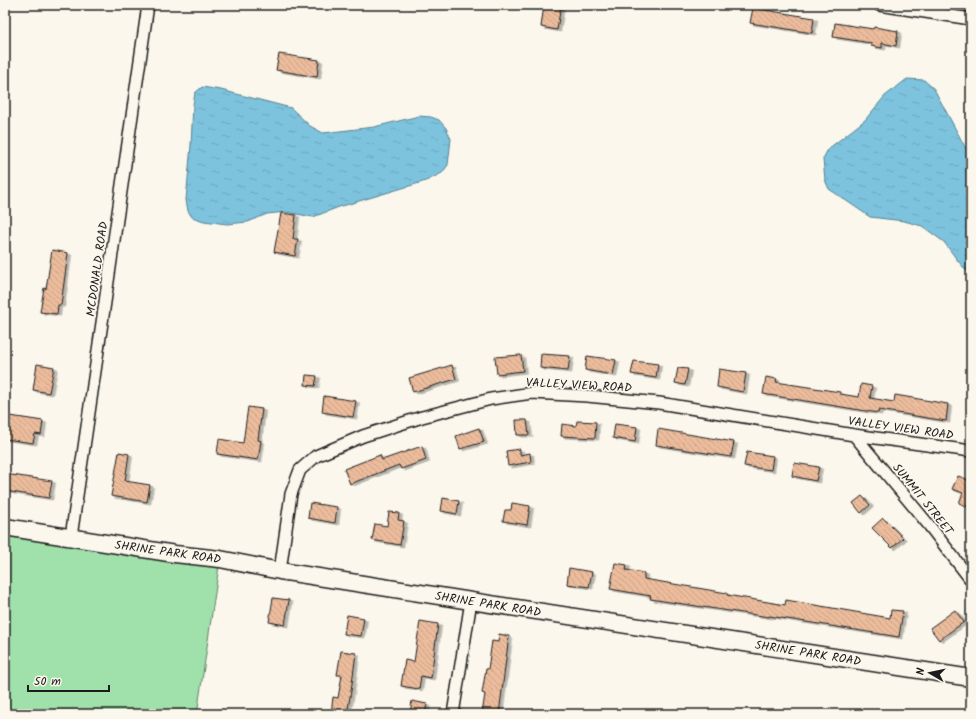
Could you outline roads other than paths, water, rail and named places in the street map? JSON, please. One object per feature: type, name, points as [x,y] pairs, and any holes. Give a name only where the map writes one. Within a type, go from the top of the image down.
[{"type":"street","name":"MCDONALD ROAD","points":[[71,538],[148,5]]},
{"type":"street","points":[[879,5],[971,19]]},
{"type":"street","name":"VALLEY VIEW ROAD","points":[[280,571],[290,494],[300,470],[316,456],[363,436],[414,419],[491,399],[532,393],[587,396],[659,403],[854,435],[971,451]]},
{"type":"street","name":"SUMMIT STREET","points":[[854,435],[928,524],[971,580]]},
{"type":"street","name":"SHRINE PARK ROAD","points":[[5,527],[175,554],[220,559],[280,571],[471,602],[971,678]]},
{"type":"street","points":[[453,714],[471,602]]},
{"type":"water","points":[[907,79],[924,80],[934,89],[971,158],[971,276],[944,242],[922,226],[904,221],[870,217],[829,189],[825,180],[823,159],[828,149],[865,120],[885,96]]},
{"type":"water","points":[[202,87],[221,90],[291,108],[310,126],[323,133],[374,127],[419,116],[431,117],[439,120],[446,128],[451,139],[448,165],[442,173],[426,181],[339,207],[313,217],[286,212],[267,214],[248,222],[227,224],[204,221],[192,217],[188,211],[186,200],[193,105],[195,93]]},
{"type":"waterway","points":[[5,710],[14,714]]}]
